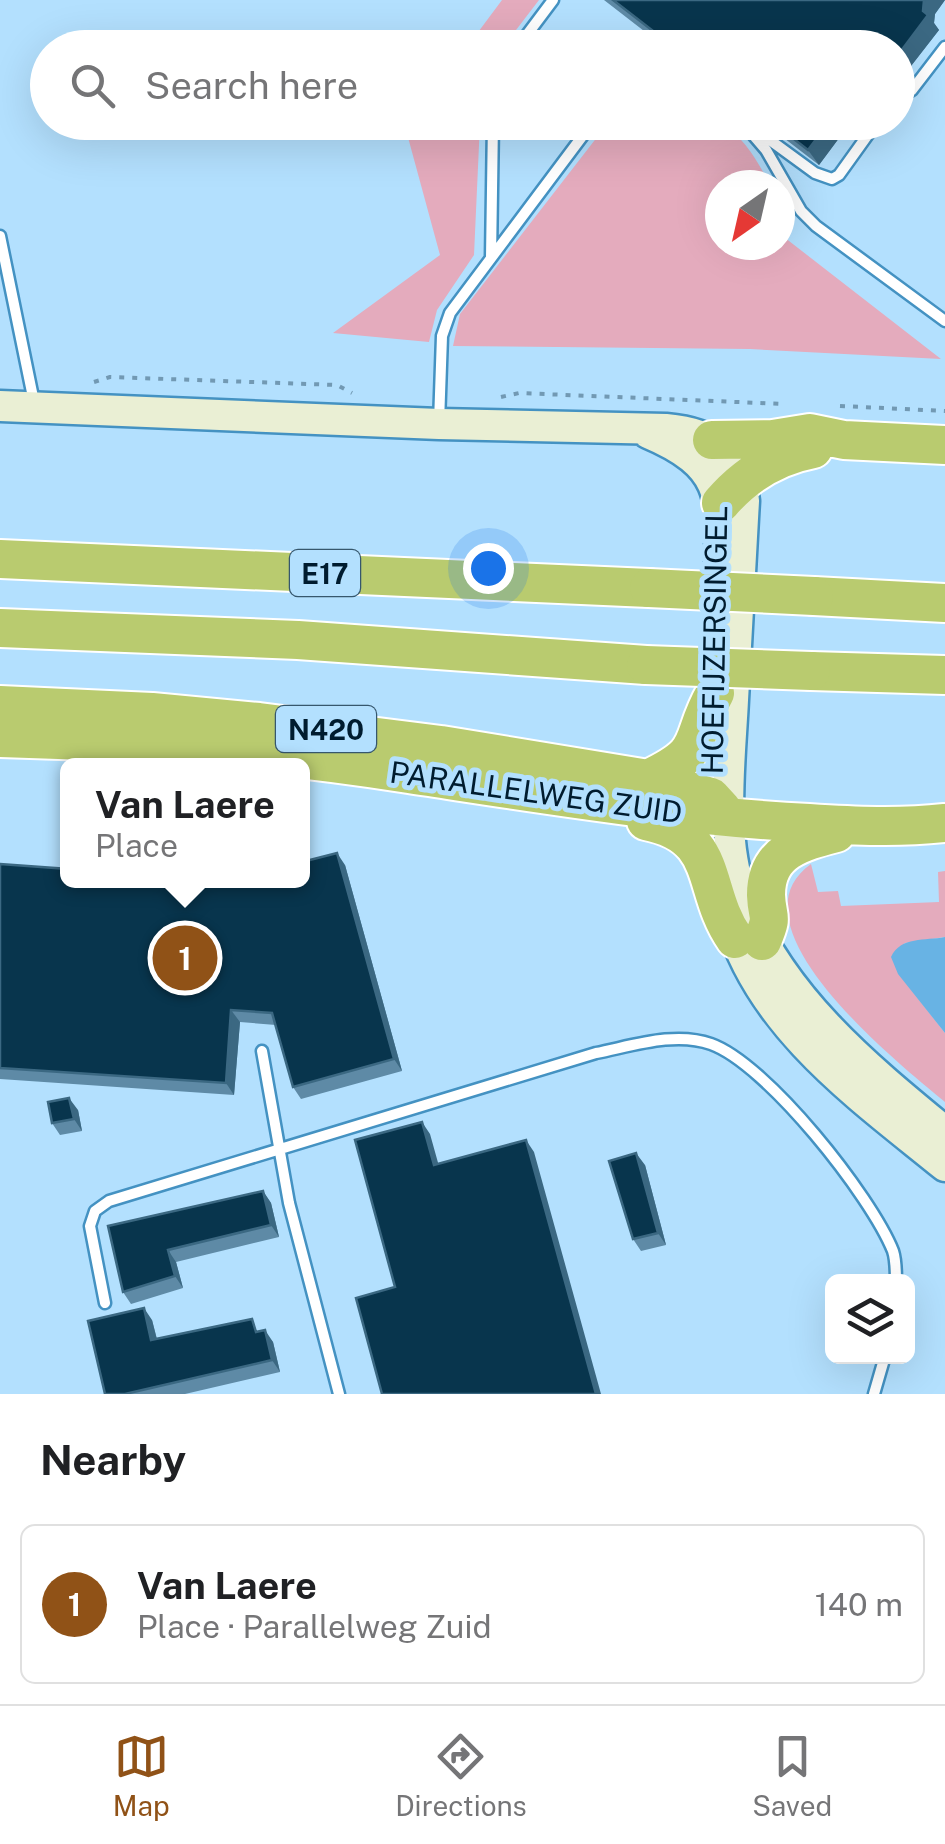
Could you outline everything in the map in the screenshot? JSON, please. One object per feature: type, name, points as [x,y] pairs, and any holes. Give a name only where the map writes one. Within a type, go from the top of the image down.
[{"type":"highway","points":[[732,492],[838,423]]},
{"type":"highway","points":[[712,440],[773,439],[810,433],[838,423],[945,445]]},
{"type":"highway","name":"E17","points":[[0,559],[945,603]]},
{"type":"highway","name":"E17","points":[[0,628],[298,640],[646,665],[945,675]]},
{"type":"highway","points":[[648,779],[677,766],[692,752],[704,712],[715,693]]},
{"type":"highway","name":"PARALLELWEG ZUID","points":[[0,706],[152,712],[442,745],[648,779],[718,811]]},
{"type":"highway","name":"PARALLELWEG ZUID","points":[[0,738],[116,741],[302,758]]},
{"type":"highway","name":"PARALLELWEG ZUID","points":[[310,759],[597,802],[718,811]]},
{"type":"highway","points":[[597,802],[636,819],[675,829],[690,840],[710,870],[724,923],[748,940],[771,918],[766,897],[769,875],[780,854],[796,845],[861,827]]},
{"type":"highway","points":[[718,811],[861,827],[945,823]]},
{"type":"street","name":"HOEFIJZERSINGEL","points":[[0,406],[635,428],[694,431],[712,440],[726,451],[732,492],[718,811]]},
{"type":"street","name":"HOEFIJZERSINGEL","points":[[635,428],[693,457],[710,479],[732,492]]},
{"type":"street","name":"HOEFIJZERSINGEL","points":[[732,492],[715,693],[718,811],[741,895],[748,940],[792,1031],[831,1072],[945,1166]]},
{"type":"street","name":"HOEFIJZERSINGEL","points":[[748,940],[844,1045],[945,1132]]},
{"type":"lane","points":[[530,30],[553,0]]},
{"type":"lane","points":[[915,86],[945,47]]},
{"type":"lane","points":[[490,259],[493,140]]},
{"type":"lane","points":[[439,424],[445,324],[579,140]]},
{"type":"lane","points":[[758,140],[780,170],[802,211],[816,226],[945,321]]},
{"type":"lane","points":[[769,140],[814,173],[832,179],[864,140]]},
{"type":"lane","points":[[0,236],[6,295],[35,408]]},
{"type":"lane","points":[[104,1303],[90,1226],[95,1210],[109,1201],[596,1053],[660,1040],[709,1043],[742,1060],[780,1092],[858,1191],[894,1253],[895,1274]]},
{"type":"lane","points":[[262,1051],[278,1149],[339,1394]]},
{"type":"lane","points":[[874,1394],[883,1364]]},
{"type":"path","points":[[80,387],[110,377],[337,386],[358,396]]},
{"type":"path","points":[[491,400],[520,393],[794,404]]},
{"type":"path","points":[[838,423],[945,411]]},
{"type":"shaded area","points":[[502,0],[539,0],[516,30],[480,30]]},
{"type":"shaded area","points":[[409,140],[479,140],[474,255],[437,310],[429,342],[333,333],[440,255]]},
{"type":"shaded area","points":[[595,140],[741,140],[762,170],[705,170],[705,260],[795,260],[795,246],[941,359],[750,349],[453,346],[460,314]]},
{"type":"shaded area","points":[[811,864],[818,892],[838,891],[841,906],[939,902],[938,872],[945,871],[945,937],[905,943],[892,957],[899,974],[945,1033],[945,1102],[859,1026],[803,956],[789,921],[790,890]]},
{"type":"water","points":[[945,937],[945,1033],[898,974],[891,957],[907,942]]},
{"type":"building","points":[[613,0],[924,0],[923,11],[928,15],[915,32],[652,30]]},
{"type":"building","points":[[795,140],[816,140],[808,150]]},
{"type":"building","points":[[337,853],[394,1059],[293,1087],[272,1013],[231,1010],[226,1083],[0,1068],[0,864],[60,868],[60,888],[310,888],[310,860]]},
{"type":"building","points":[[69,1098],[74,1119],[52,1123],[48,1102]]},
{"type":"building","points":[[422,1122],[434,1165],[526,1140],[596,1394],[382,1394],[356,1298],[395,1287],[355,1140]]},
{"type":"building","points":[[636,1153],[658,1233],[633,1239],[609,1161]]},
{"type":"building","points":[[263,1191],[271,1225],[168,1250],[175,1276],[123,1292],[108,1226]]},
{"type":"building","points":[[144,1308],[151,1340],[252,1319],[256,1332],[265,1330],[272,1360],[125,1394],[105,1394],[88,1321]]},
{"type":"place","name":"Van Laere","points":[[185,958]]}]
